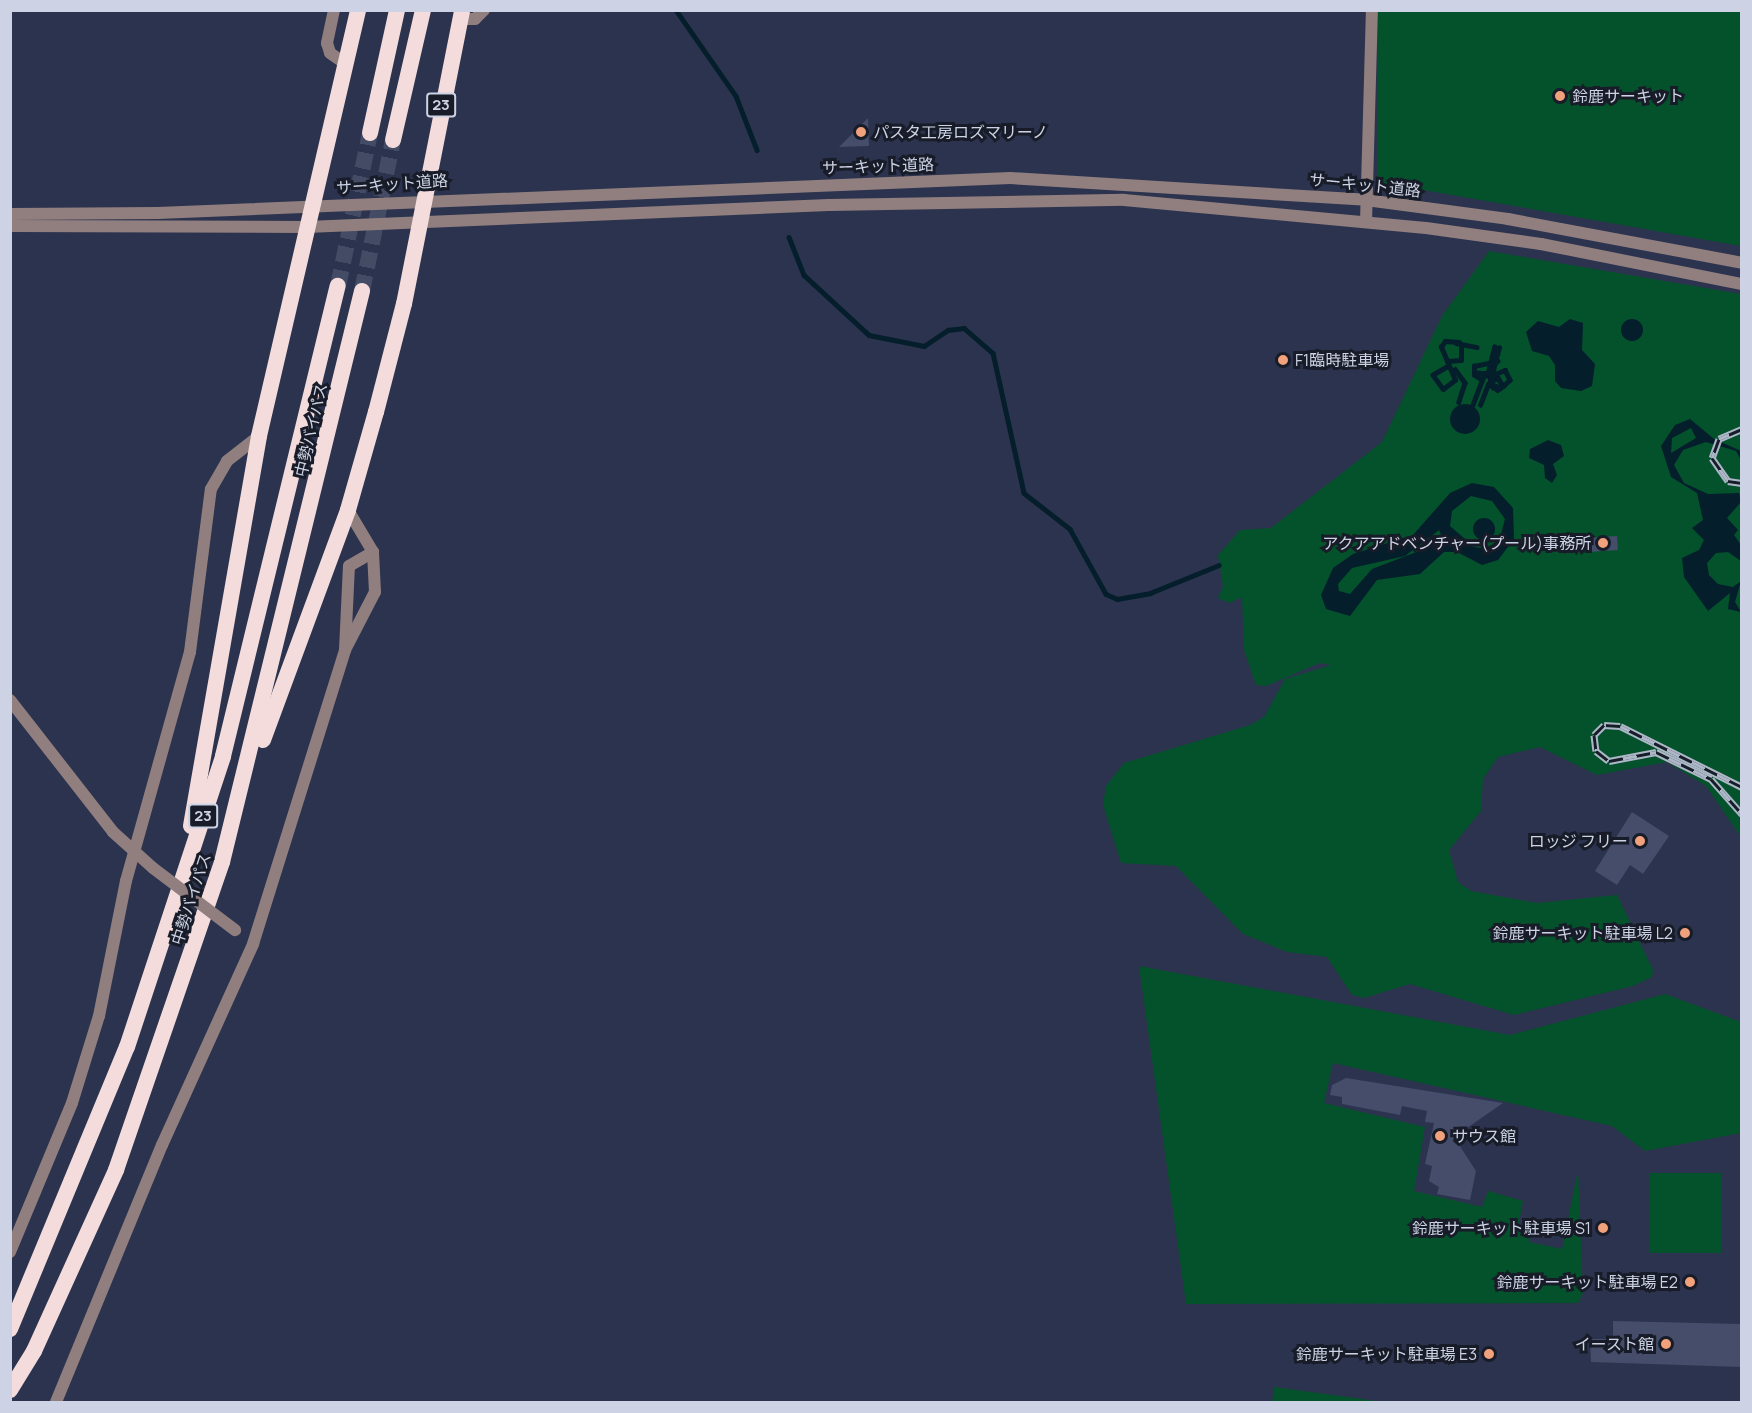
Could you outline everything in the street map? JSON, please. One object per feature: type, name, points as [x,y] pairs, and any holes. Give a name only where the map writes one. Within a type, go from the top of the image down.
[{"type":"highway","name":"23","points":[[183,874],[259,436],[343,62],[358,10]]},
{"type":"highway","points":[[370,133],[397,10]]},
{"type":"highway","name":"23","points":[[393,140],[423,10]]},
{"type":"highway","name":"23","points":[[422,199],[461,15]]},
{"type":"highway","points":[[236,810],[348,510],[404,304],[422,199]]},
{"type":"highway","name":"中勢バイパス","points":[[10,1329],[84,1162],[183,874],[242,693],[338,286]]},
{"type":"highway","name":"中勢バイパス","points":[[10,1390],[34,1351],[116,1170],[177,1001],[236,810],[362,291]]},
{"type":"street","points":[[334,10],[327,43],[330,53],[343,62]]},
{"type":"street","points":[[461,15],[475,19],[484,10]]},
{"type":"street","points":[[1366,222],[1372,10]]},
{"type":"street","name":"サーキット道路","points":[[10,214],[312,206],[422,199],[1010,178],[1366,200],[1508,219],[1742,263]]},
{"type":"street","points":[[10,226],[307,227],[1042,199],[1187,204],[1366,222],[1541,244],[1742,284]]},
{"type":"street","points":[[10,1252],[72,1103],[93,1037],[134,853],[190,652],[211,489],[226,461],[259,436]]},
{"type":"street","points":[[56,1402],[162,1145],[254,944],[345,650],[375,592],[374,552],[348,510]]},
{"type":"street","points":[[345,650],[349,566],[374,552]]},
{"type":"street","points":[[10,700],[134,853],[235,930]]},
{"type":"green space","name":"鈴鹿サーキット","points":[[1378,11],[1741,11],[1741,246],[1378,182]]},
{"type":"green space","points":[[1489,251],[1741,294],[1741,837],[1706,786],[1667,762],[1597,775],[1540,747],[1498,757],[1483,779],[1481,811],[1449,850],[1458,882],[1471,891],[1537,903],[1617,895],[1653,970],[1652,977],[1633,986],[1514,1015],[1410,984],[1364,998],[1352,995],[1327,957],[1287,952],[1243,934],[1176,866],[1121,863],[1103,805],[1106,786],[1124,763],[1250,725],[1264,717],[1285,679],[1331,665],[1320,663],[1266,686],[1256,685],[1244,650],[1242,597],[1230,603],[1218,598],[1223,586],[1218,555],[1240,530],[1271,528],[1382,442],[1442,316]]},
{"type":"green space","points":[[1139,966],[1510,1035],[1665,994],[1741,1022],[1741,1133],[1645,1151],[1612,1126],[1333,1063],[1324,1103],[1425,1127],[1414,1191],[1482,1207],[1488,1191],[1523,1201],[1518,1227],[1531,1230],[1529,1242],[1562,1249],[1578,1170],[1583,1293],[1578,1303],[1186,1304]]},
{"type":"green space","points":[[1649,1173],[1721,1173],[1721,1253],[1649,1253]]},
{"type":"green space","points":[[1274,1387],[1384,1402],[1272,1402]]},
{"type":"water","points":[[1570,319],[1583,323],[1582,350],[1595,364],[1592,386],[1581,391],[1561,388],[1555,381],[1555,365],[1549,356],[1532,351],[1526,332],[1538,321],[1559,327]]},
{"type":"water","points":[[1632,319],[1640,322],[1643,330],[1640,338],[1632,341],[1624,338],[1621,330],[1624,322]]},
{"type":"water","points":[[1465,404],[1476,408],[1480,419],[1476,430],[1465,434],[1454,430],[1450,419],[1454,408]]},
{"type":"water","points":[[1690,419],[1714,439],[1741,451],[1741,460],[1736,451],[1706,442],[1683,450],[1674,465],[1684,483],[1708,494],[1739,493],[1741,502],[1727,518],[1738,530],[1734,535],[1741,545],[1741,561],[1728,552],[1716,553],[1707,563],[1709,575],[1718,584],[1733,587],[1741,581],[1735,602],[1741,612],[1728,609],[1730,593],[1708,611],[1684,577],[1682,558],[1699,550],[1704,540],[1692,528],[1703,520],[1697,493],[1671,477],[1661,446],[1675,425]],"holes":[[[1691,428],[1696,438],[1671,453],[1672,438]]]},
{"type":"water","points":[[1548,440],[1561,445],[1564,456],[1553,464],[1557,475],[1552,483],[1545,478],[1544,465],[1529,458],[1530,449]]},
{"type":"water","points":[[1472,483],[1494,487],[1513,508],[1514,539],[1498,560],[1482,565],[1457,552],[1444,552],[1420,574],[1377,580],[1350,616],[1326,609],[1321,595],[1333,568],[1353,554],[1413,535],[1450,493]],"holes":[[[1471,496],[1492,501],[1505,519],[1500,538],[1487,549],[1474,547],[1450,526],[1452,511]],[[1439,530],[1442,537],[1419,551],[1372,569],[1350,594],[1339,591],[1338,584],[1352,568],[1405,556]]]},
{"type":"water","points":[[1484,518],[1492,521],[1495,529],[1492,537],[1484,540],[1476,537],[1473,529],[1476,521]]},
{"type":"building","name":"パスタ工房ロズマリーノ","points":[[868,118],[869,146],[839,147]]},
{"type":"building","name":"アクアアドベンチャー(プール)事務所","points":[[1617,536],[1618,550],[1588,552],[1587,538]]},
{"type":"building","name":"ロッジ フリー","points":[[1632,812],[1669,836],[1643,874],[1630,865],[1617,885],[1595,871]]},
{"type":"building","name":"サウス館","points":[[1346,1078],[1503,1103],[1454,1137],[1476,1171],[1470,1200],[1437,1194],[1439,1187],[1429,1181],[1432,1166],[1425,1164],[1434,1123],[1425,1122],[1427,1111],[1402,1106],[1400,1115],[1342,1104],[1342,1097],[1330,1095],[1332,1085]]},
{"type":"building","name":"イースト館","points":[[1613,1321],[1741,1324],[1742,1367],[1591,1362],[1590,1339],[1613,1339]]},
{"type":"waterway","points":[[676,10],[736,96],[757,150]]},
{"type":"waterway","points":[[789,237],[804,275],[869,335],[924,346],[948,330],[964,328],[993,353],[1024,493],[1070,529],[1106,594],[1117,599],[1150,593],[1219,565]]},
{"type":"waterway","points":[[1447,367],[1433,375],[1443,389],[1455,380],[1441,347],[1445,341],[1459,342]]},
{"type":"waterway","points":[[1456,343],[1477,347]]},
{"type":"waterway","points":[[1447,361],[1461,360],[1461,346]]},
{"type":"waterway","points":[[1487,376],[1494,347]]},
{"type":"waterway","points":[[1480,405],[1488,384],[1493,380],[1498,378],[1503,386],[1501,388],[1498,390],[1493,388],[1490,384],[1490,379],[1493,375],[1505,370],[1510,380],[1504,386],[1500,388],[1492,385],[1492,379],[1494,365],[1499,348]]},
{"type":"waterway","points":[[1480,379],[1474,375],[1474,366],[1497,361],[1490,374],[1476,373],[1485,373]]},
{"type":"waterway","points":[[1455,369],[1465,383],[1459,402]]},
{"type":"waterway","points":[[1472,406],[1483,378]]},
{"type":"tunnel","points":[[338,286],[370,133]]},
{"type":"tunnel","points":[[362,291],[393,140]]},
{"type":"railway","points":[[1742,429],[1719,439],[1712,458],[1728,481],[1742,483]]},
{"type":"railway","points":[[1742,787],[1620,726],[1604,725],[1594,735],[1596,751],[1609,761],[1656,752],[1711,779],[1742,814]]},
{"type":"place","name":"鈴鹿サーキット","points":[[1560,96]]},
{"type":"place","name":"パスタ工房ロズマリーノ","points":[[861,132]]},
{"type":"place","name":"F1臨時駐車場","points":[[1283,360]]},
{"type":"place","name":"アクアアドベンチャー(プール)事務所","points":[[1603,543]]},
{"type":"place","name":"ロッジ フリー","points":[[1640,841]]},
{"type":"place","name":"鈴鹿サーキット駐車場 L2","points":[[1685,933]]},
{"type":"place","name":"サウス館","points":[[1440,1136]]},
{"type":"place","name":"鈴鹿サーキット駐車場 S1","points":[[1603,1228]]},
{"type":"place","name":"鈴鹿サーキット駐車場 E2","points":[[1690,1282]]},
{"type":"place","name":"イースト館","points":[[1666,1344]]},
{"type":"place","name":"鈴鹿サーキット駐車場 E3","points":[[1489,1354]]}]
